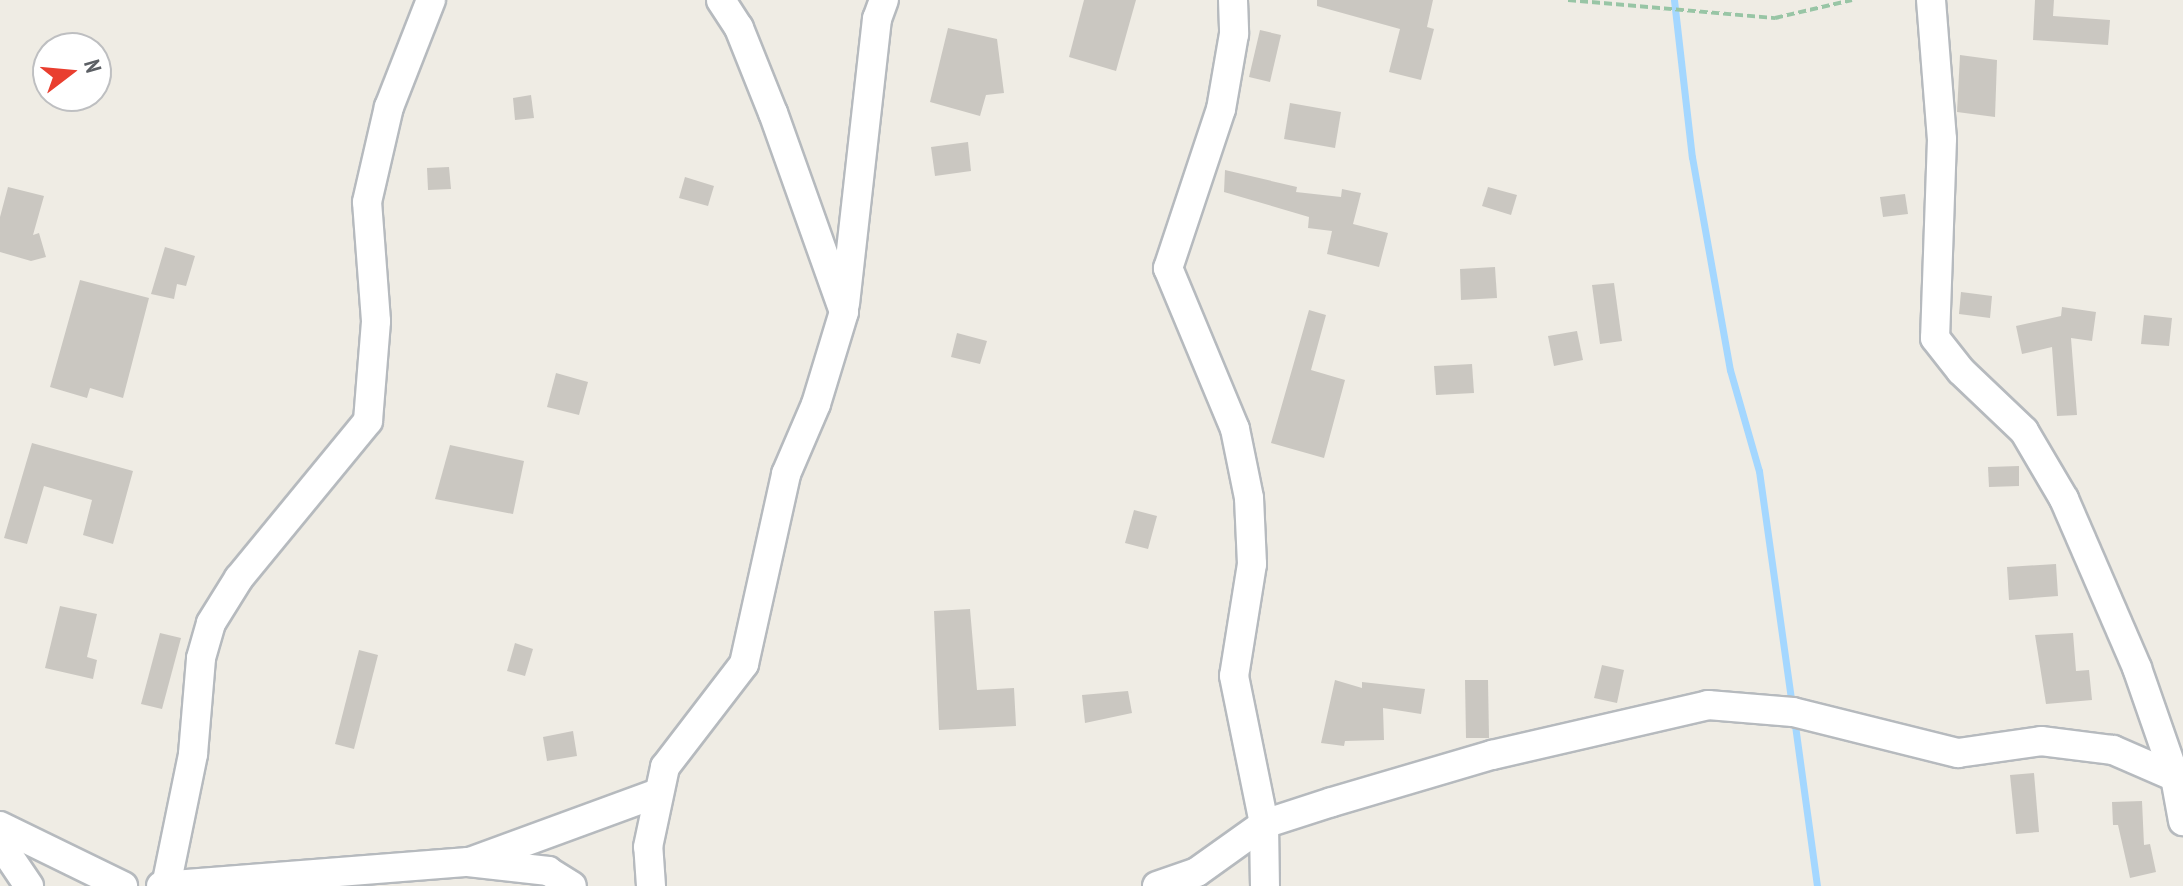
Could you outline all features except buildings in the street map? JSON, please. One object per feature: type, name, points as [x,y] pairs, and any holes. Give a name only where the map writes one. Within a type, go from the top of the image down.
[{"type":"street","points":[[431,0],[389,107],[367,202],[376,321],[368,421],[239,578],[211,623],[201,658],[193,754],[164,886],[468,862],[548,871],[572,886]]},
{"type":"street","points":[[721,0],[739,28],[773,113],[844,312]]},
{"type":"street","points":[[651,886],[648,847],[665,767],[744,664],[786,474],[816,404],[844,312],[877,19],[884,0]]},
{"type":"street","points":[[1233,0],[1234,34],[1221,109],[1168,268],[1235,429],[1249,498],[1252,564],[1234,676],[1264,824],[1265,886]]},
{"type":"street","points":[[1931,0],[1942,139],[1935,338],[1961,371],[2024,431],[2064,499],[2105,585],[2175,777],[2183,819]]},
{"type":"street","points":[[1157,886],[1197,872],[1264,824],[1492,755],[1708,705],[1793,712],[1958,753],[2041,741],[2113,750],[2175,777]]},
{"type":"street","points":[[468,862],[658,793]]},
{"type":"street","points":[[0,826],[123,886]]},
{"type":"street","points":[[0,843],[29,886]]},
{"type":"path","points":[[1568,0],[1775,18],[1852,0]]},
{"type":"waterway","points":[[1674,0],[1692,157],[1730,370],[1759,471],[1792,705]]},
{"type":"waterway","points":[[1794,718],[1817,886]]}]
